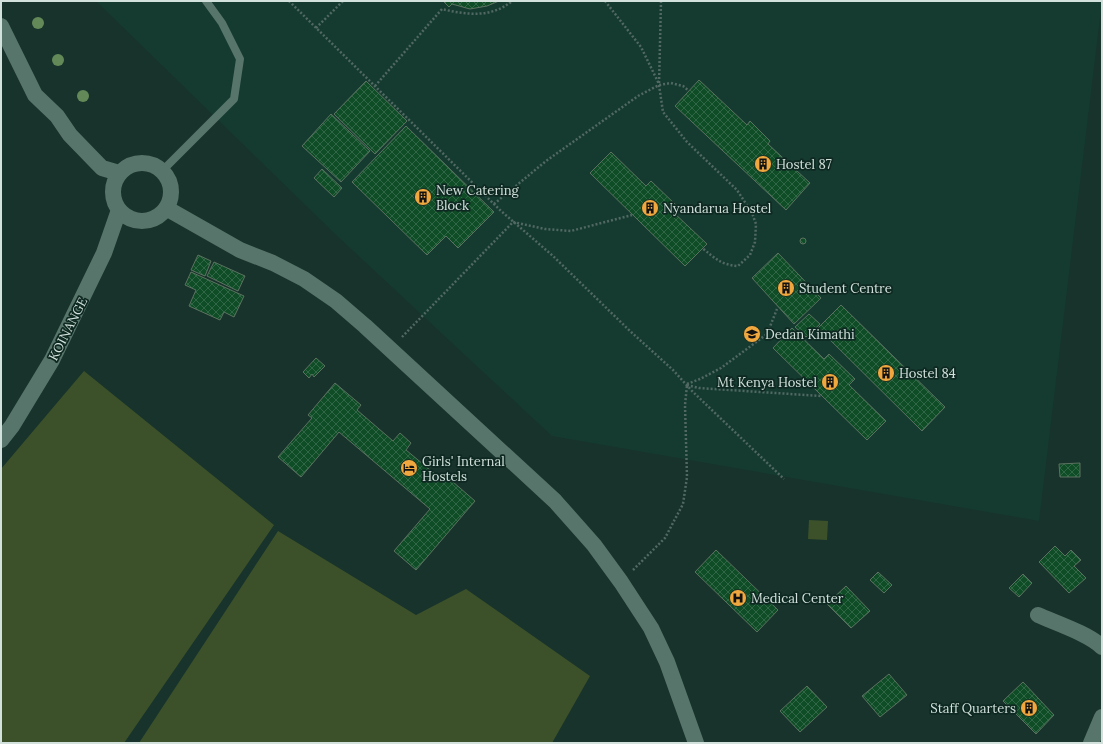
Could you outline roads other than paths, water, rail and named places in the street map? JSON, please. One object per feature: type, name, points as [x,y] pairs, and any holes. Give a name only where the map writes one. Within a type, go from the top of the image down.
[{"type":"street","points":[[1,26],[35,95],[58,116],[70,135],[102,168],[119,173]]},
{"type":"street","points":[[145,163],[162,171],[168,180],[170,189],[170,199],[166,208],[152,219],[143,221],[130,218],[119,210],[114,201],[113,191],[119,173],[126,167],[145,163]]},
{"type":"street","points":[[166,208],[240,250],[273,263],[304,279],[336,301],[391,349],[555,501],[594,545],[621,582],[650,628],[667,662],[696,743]]},
{"type":"street","name":"KOINANGE","points":[[1,440],[52,360],[104,253],[119,210]]},
{"type":"street","points":[[1038,614],[1082,634],[1098,643],[1102,648]]},
{"type":"street","points":[[1091,743],[1102,717]]},
{"type":"lane","points":[[162,171],[234,99],[240,59],[222,23],[206,1]]},
{"type":"place","name":"Hostel 87","points":[[763,164]]},
{"type":"place","name":"New Catering Block","points":[[423,197]]},
{"type":"place","name":"Nyandarua Hostel","points":[[650,208]]},
{"type":"place","name":"Student Centre","points":[[786,288]]},
{"type":"place","name":"Dedan Kimathi","points":[[752,334]]},
{"type":"place","name":"Hostel 84","points":[[886,373]]},
{"type":"place","name":"Mt Kenya Hostel","points":[[830,382]]},
{"type":"place","name":"Girls' Internal Hostels","points":[[409,468]]},
{"type":"place","name":"Medical Center","points":[[738,598]]},
{"type":"place","name":"Staff Quarters","points":[[1029,708]]}]
